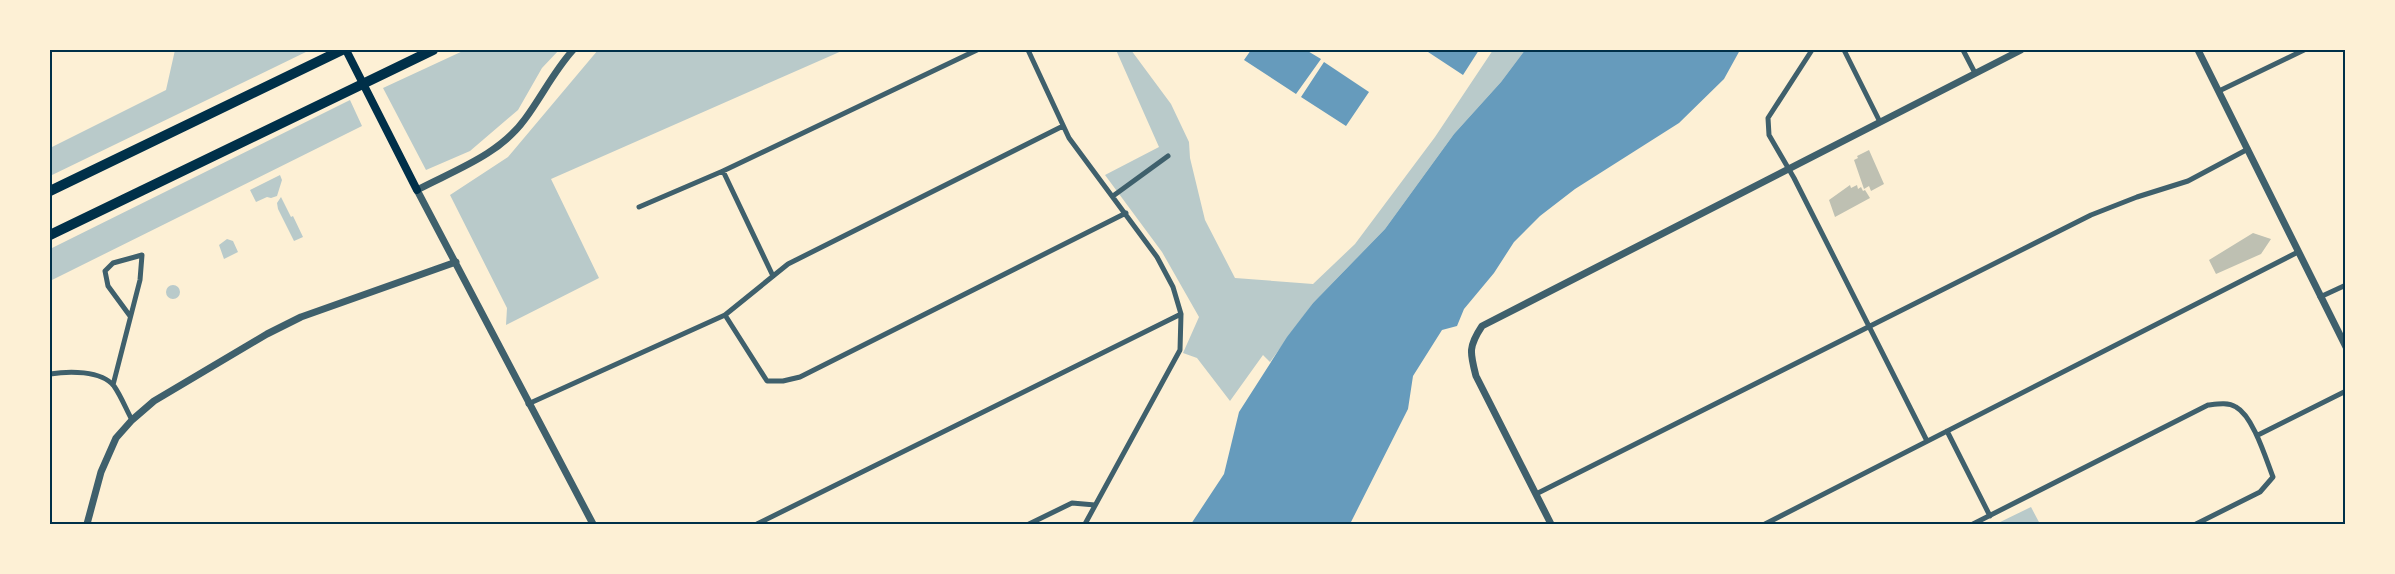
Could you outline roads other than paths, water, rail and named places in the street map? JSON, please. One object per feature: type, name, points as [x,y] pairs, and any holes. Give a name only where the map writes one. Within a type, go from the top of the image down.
[{"type":"highway","points":[[50,191],[344,50]]},
{"type":"highway","points":[[50,235],[346,90],[433,50]]},
{"type":"main road","points":[[344,50],[417,190]]},
{"type":"street","points":[[573,50],[524,120],[510,135],[481,158],[417,190],[593,525]]},
{"type":"street","points":[[639,207],[723,171],[977,50]]},
{"type":"street","points":[[1028,50],[1063,126],[1157,257],[1173,287],[1181,314],[1180,350],[1085,525]]},
{"type":"street","points":[[1812,50],[1768,118],[1769,135],[1788,167],[1928,441]]},
{"type":"street","points":[[1844,50],[1880,122]]},
{"type":"street","points":[[1963,50],[1975,73]]},
{"type":"street","points":[[1551,525],[1476,376],[1470,353],[1473,340],[1482,326],[1788,167],[2021,50]]},
{"type":"street","points":[[2198,50],[2346,347]]},
{"type":"street","points":[[2219,91],[2304,50]]},
{"type":"street","points":[[528,404],[725,315],[788,264],[1063,126]]},
{"type":"street","points":[[1536,494],[2091,215],[2188,181],[2248,149]]},
{"type":"street","points":[[1113,196],[1168,156]]},
{"type":"street","points":[[723,171],[773,276]]},
{"type":"street","points":[[725,315],[767,381],[783,381],[800,377],[1126,213]]},
{"type":"street","points":[[1765,525],[2298,252]]},
{"type":"street","points":[[113,385],[140,280],[142,255],[113,263],[105,272],[108,286],[130,316]]},
{"type":"street","points":[[87,525],[106,455],[116,438],[132,420],[154,401],[267,334],[301,317],[456,262]]},
{"type":"street","points":[[2320,297],[2346,285]]},
{"type":"street","points":[[757,525],[1181,314]]},
{"type":"street","points":[[50,374],[81,373],[100,378],[113,385],[132,420]]},
{"type":"street","points":[[2258,435],[2346,391]]},
{"type":"street","points":[[1973,525],[2208,405],[2224,403],[2238,407],[2258,435],[2272,477],[2260,492],[2196,525]]},
{"type":"street","points":[[1947,432],[1990,516]]},
{"type":"street","points":[[1029,525],[1072,503],[1095,505]]},
{"type":"water","points":[[1251,50],[1306,50],[1321,59],[1296,94],[1244,60]]},
{"type":"water","points":[[1425,50],[1479,50],[1463,75]]},
{"type":"water","points":[[1525,50],[1740,50],[1724,79],[1679,123],[1575,189],[1540,216],[1514,242],[1494,273],[1464,309],[1457,326],[1442,330],[1413,376],[1408,409],[1350,524],[1191,524],[1224,474],[1239,412],[1287,337],[1313,303],[1385,229],[1454,134],[1501,82]]},
{"type":"water","points":[[1324,62],[1369,92],[1346,126],[1301,97]]}]
